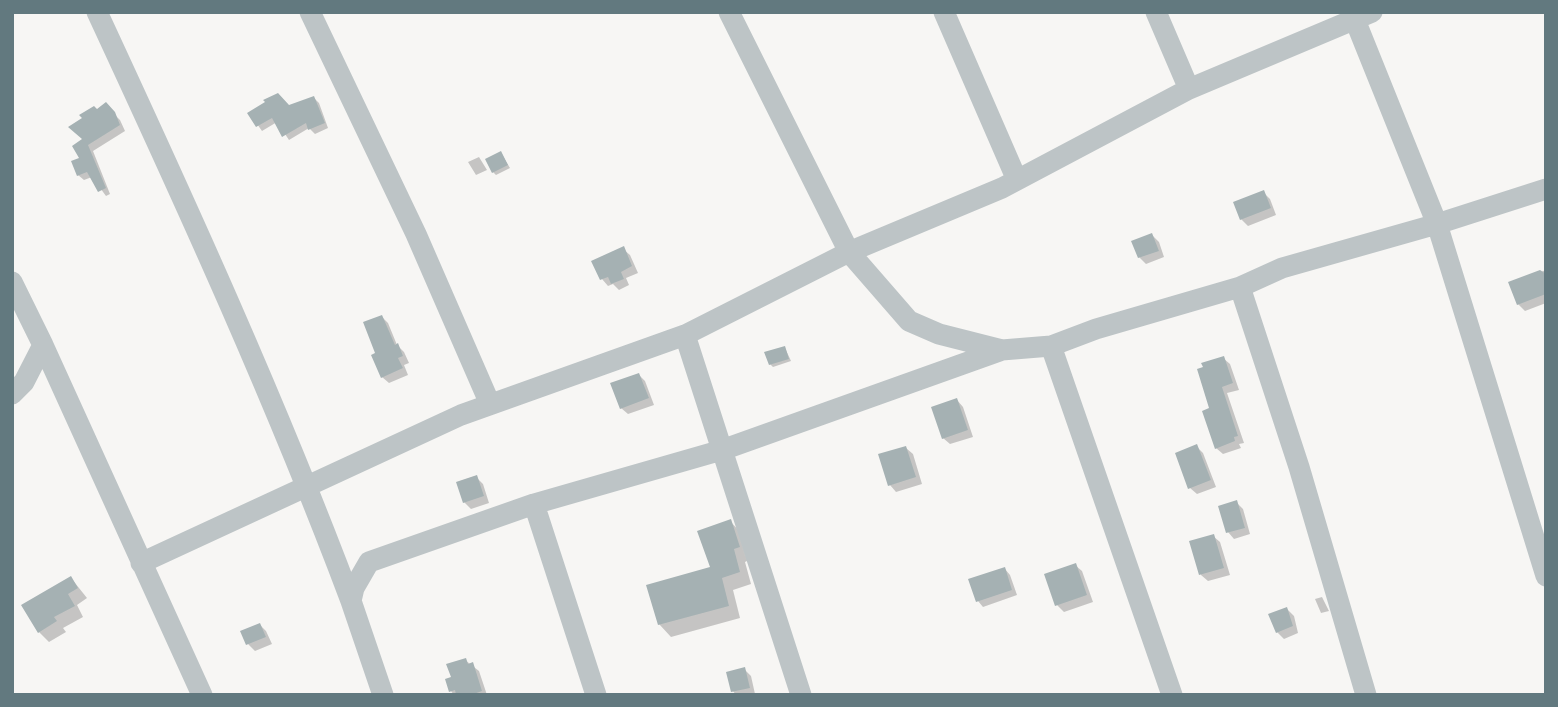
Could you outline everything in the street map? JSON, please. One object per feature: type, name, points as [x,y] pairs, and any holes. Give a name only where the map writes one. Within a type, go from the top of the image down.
[{"type":"street","points":[[97,12],[167,163],[308,485],[383,695]]},
{"type":"street","points":[[310,12],[416,234],[490,404]]},
{"type":"street","points":[[729,12],[849,252],[909,321],[939,334],[1002,350]]},
{"type":"street","points":[[944,12],[1017,180]]},
{"type":"street","points":[[1156,12],[1189,89]]},
{"type":"street","points":[[141,562],[461,415],[684,335],[849,252],[1017,180],[1189,89],[1364,16],[1437,224],[1546,576]]},
{"type":"street","points":[[351,601],[354,588],[369,562],[534,504],[722,450],[1002,350],[1051,346],[1132,318],[1240,287],[1282,268],[1437,224],[1546,189]]},
{"type":"street","points":[[12,282],[202,695]]},
{"type":"street","points":[[1240,287],[1291,442],[1366,695]]},
{"type":"street","points":[[684,335],[801,695]]},
{"type":"street","points":[[12,394],[24,382],[43,345]]},
{"type":"street","points":[[1051,346],[1172,695]]},
{"type":"street","points":[[534,504],[596,695]]},
{"type":"building","points":[[278,93],[289,105],[314,96],[325,123],[308,130],[306,123],[282,137],[272,118],[256,127],[247,113],[265,102],[263,100]]},
{"type":"building","points":[[106,102],[115,112],[120,125],[88,145],[106,188],[98,192],[87,172],[77,176],[71,161],[79,158],[72,146],[82,139],[68,127],[82,118],[79,115],[94,106],[97,109]]},
{"type":"building","points":[[501,151],[508,165],[492,173],[485,159]]},
{"type":"building","points":[[1264,190],[1271,208],[1240,220],[1233,202]]},
{"type":"building","points":[[1152,233],[1159,251],[1138,258],[1131,241]]},
{"type":"building","points":[[624,246],[632,266],[621,272],[624,279],[611,284],[608,277],[600,280],[591,261]]},
{"type":"building","points":[[1540,270],[1546,274],[1546,294],[1517,305],[1508,282]]},
{"type":"building","points":[[382,315],[395,345],[398,343],[403,356],[398,358],[403,368],[381,378],[371,355],[375,353],[363,322]]},
{"type":"building","points":[[785,346],[789,359],[769,365],[764,352]]},
{"type":"building","points":[[1224,356],[1233,383],[1222,387],[1238,436],[1234,437],[1235,441],[1215,449],[1202,411],[1209,408],[1197,369],[1203,367],[1201,363]]},
{"type":"building","points":[[639,373],[649,398],[620,409],[610,383]]},
{"type":"building","points":[[957,398],[968,430],[942,439],[931,407]]},
{"type":"building","points":[[1197,444],[1211,480],[1188,489],[1175,453]]},
{"type":"building","points":[[906,446],[916,477],[888,486],[878,454]]},
{"type":"building","points":[[477,475],[484,496],[463,503],[456,482]]},
{"type":"building","points":[[1237,500],[1245,528],[1226,533],[1218,506]]},
{"type":"building","points":[[731,519],[740,547],[734,549],[740,572],[722,578],[729,606],[658,625],[646,585],[710,567],[697,531]]},
{"type":"building","points":[[1214,534],[1224,568],[1199,575],[1189,541]]},
{"type":"building","points":[[1076,563],[1087,595],[1055,606],[1044,574]]},
{"type":"building","points":[[1005,567],[1012,590],[976,602],[968,579]]},
{"type":"building","points":[[71,576],[78,588],[68,594],[75,606],[54,617],[57,621],[38,633],[21,605]]},
{"type":"building","points":[[1287,607],[1293,626],[1276,633],[1268,614]]},
{"type":"building","points":[[260,623],[266,637],[246,645],[240,631]]},
{"type":"building","points":[[466,658],[468,664],[473,662],[482,691],[471,695],[456,695],[455,690],[449,692],[445,679],[451,677],[446,664]]},
{"type":"building","points":[[745,667],[750,688],[731,692],[726,672]]}]
